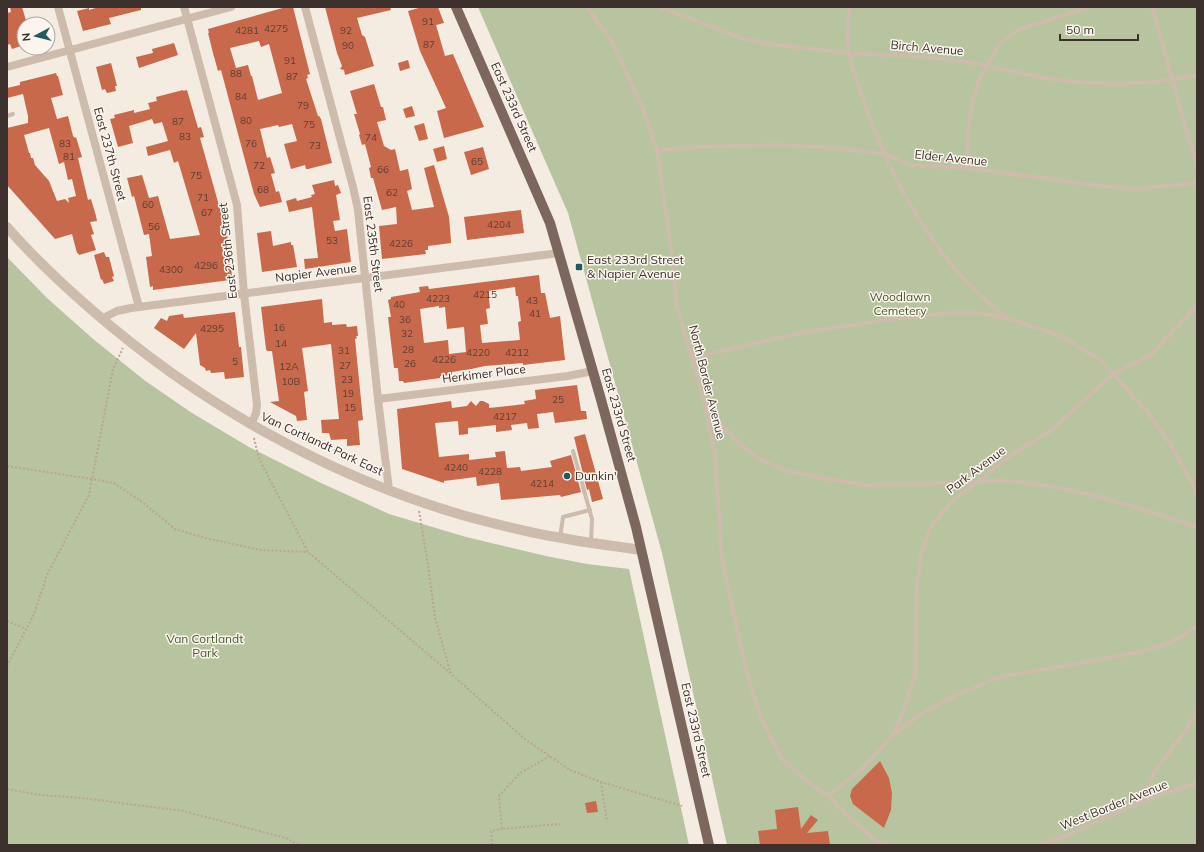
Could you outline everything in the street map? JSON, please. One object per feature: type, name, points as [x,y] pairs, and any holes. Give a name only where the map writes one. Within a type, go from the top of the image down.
[{"type":"main road","name":"East 233rd Street","points":[[456,7],[544,208],[558,253],[627,492],[709,845]]},
{"type":"street","name":"East 237th Street","points":[[58,7],[139,307]]},
{"type":"street","name":"East 236th Street","points":[[184,7],[237,205],[244,294],[257,405],[256,413],[251,425]]},
{"type":"street","points":[[7,67],[231,7]]},
{"type":"street","name":"East 235th Street","points":[[305,7],[354,186],[360,222],[389,490]]},
{"type":"street","name":"Van Cortlandt Park East","points":[[7,226],[63,284],[127,340],[187,384],[251,425],[315,458],[389,490],[463,515],[560,538],[641,550]]},
{"type":"street","name":"Napier Avenue","points":[[102,319],[117,311],[139,307],[558,253]]},
{"type":"street","name":"Herkimer Place","points":[[378,399],[568,376],[593,371]]},
{"type":"lane","name":"North Border Avenue","points":[[587,7],[614,45],[645,114],[657,150],[670,240],[677,306],[704,401],[715,455],[722,560],[752,691],[761,718],[782,760],[809,783],[828,796]]},
{"type":"lane","name":"Birch Avenue","points":[[660,7],[741,38],[770,44],[849,53],[920,57],[968,62],[1039,77],[1075,82],[1116,84],[1156,82],[1197,75]]},
{"type":"lane","points":[[850,7],[847,36],[849,53],[857,81],[885,154],[908,201],[930,236],[947,259],[992,307],[1010,319]]},
{"type":"lane","points":[[966,168],[968,133],[972,104],[979,80],[999,44],[1018,30],[1089,7]]},
{"type":"lane","points":[[1152,7],[1197,164]]},
{"type":"lane","points":[[7,116],[13,114]]},
{"type":"lane","name":"Elder Avenue","points":[[657,150],[697,147],[776,145],[838,148],[885,154],[911,165],[966,168],[1102,186],[1136,189],[1197,183]]},
{"type":"lane","name":"Park Avenue","points":[[828,796],[862,768],[892,735],[906,704],[915,674],[917,585],[920,554],[930,528],[952,500],[978,482],[1008,457],[1049,432],[1112,374],[1151,355],[1197,305]]},
{"type":"lane","points":[[692,358],[800,333],[885,320],[951,313],[977,313],[1010,319],[1061,336],[1102,361],[1148,413],[1169,442],[1193,485],[1197,496]]},
{"type":"lane","points":[[704,401],[717,421],[741,445],[761,460],[788,471],[868,486],[978,482],[992,480],[1045,485],[1099,496],[1197,526]]},
{"type":"lane","points":[[573,451],[592,519],[591,543]]},
{"type":"lane","points":[[560,538],[564,517],[590,510]]},
{"type":"lane","points":[[892,735],[922,713],[958,694],[1000,677],[1143,651],[1170,643],[1197,626]]},
{"type":"lane","points":[[1145,800],[1148,786],[1154,772],[1186,730],[1197,712]]},
{"type":"lane","name":"West Border Avenue","points":[[1040,845],[1068,835],[1145,800],[1197,784]]},
{"type":"lane","points":[[828,796],[876,841],[887,845]]},
{"type":"path","points":[[7,666],[34,614],[47,575],[89,495],[113,369],[127,340]]},
{"type":"path","points":[[251,425],[259,459],[308,552],[526,740],[570,770],[601,782],[682,806]]},
{"type":"path","points":[[7,466],[92,478],[114,483],[142,502],[175,529],[205,538],[261,550],[308,552]]},
{"type":"path","points":[[417,500],[435,618],[451,674]]},
{"type":"path","points":[[7,621],[26,629]]},
{"type":"path","points":[[502,829],[499,796],[520,773],[550,756]]},
{"type":"path","points":[[601,782],[607,822]]},
{"type":"path","points":[[7,789],[40,795],[82,798],[183,811],[286,838],[299,845]]},
{"type":"path","points":[[492,845],[491,831],[560,824]]},
{"type":"green space","name":"Woodlawn Cemetery","points":[[478,7],[1197,7],[1197,845],[727,845],[662,553],[568,213]]},
{"type":"green space","name":"Van Cortlandt Park","points":[[7,257],[47,298],[92,338],[144,380],[192,413],[249,447],[319,482],[389,514],[466,537],[546,556],[587,564],[629,569],[689,845],[7,845]]},
{"type":"building","points":[[10,7],[22,7],[25,16],[16,16],[16,48],[12,49],[10,44],[7,45],[7,13],[11,12]]},
{"type":"building","points":[[99,7],[141,7],[141,10],[109,18],[111,24],[83,31],[77,11]]},
{"type":"building","points":[[286,7],[293,7],[310,74],[307,75],[308,78],[306,79],[318,116],[321,119],[332,163],[308,169],[306,169],[305,165],[291,169],[284,144],[297,141],[292,124],[260,129],[267,158],[270,157],[275,173],[271,174],[276,192],[279,191],[282,202],[260,207],[254,194],[221,70],[218,71],[208,29]],"holes":[[[259,41],[261,47],[269,44],[282,93],[258,100],[248,65],[236,68],[230,48]]]},
{"type":"building","points":[[325,7],[390,7],[391,10],[357,18],[374,66],[345,75],[344,70],[340,69],[342,66],[337,53]]},
{"type":"building","points":[[422,7],[438,7],[444,23],[436,25],[445,56],[453,54],[484,127],[444,138],[437,111],[446,108],[420,51],[408,11]]},
{"type":"building","points":[[174,43],[178,55],[139,68],[136,57],[153,53],[152,49]]},
{"type":"building","points":[[408,60],[410,68],[400,71],[398,63]]},
{"type":"building","points":[[111,63],[117,86],[115,86],[116,91],[107,93],[105,89],[102,90],[96,67]]},
{"type":"building","points":[[56,73],[58,76],[63,95],[51,98],[57,119],[68,116],[73,136],[75,138],[76,137],[82,157],[78,158],[88,200],[91,199],[97,221],[90,222],[94,234],[91,235],[96,250],[79,255],[77,253],[72,234],[55,239],[7,185],[7,128],[28,123],[23,94],[7,98],[7,88],[20,85],[20,82]],"holes":[[[49,128],[59,164],[64,162],[68,180],[72,179],[76,196],[68,198],[69,203],[65,199],[57,201],[49,181],[35,165],[33,158],[31,158],[24,135]]]},
{"type":"building","points":[[374,84],[381,107],[383,107],[386,120],[377,122],[384,146],[391,150],[395,149],[400,171],[408,169],[412,189],[407,191],[412,210],[434,207],[424,168],[434,165],[449,217],[451,243],[428,246],[428,250],[425,250],[426,254],[382,259],[379,226],[397,224],[396,207],[382,210],[373,178],[371,178],[369,168],[371,167],[365,144],[362,145],[359,135],[360,134],[354,114],[357,114],[350,91]]},
{"type":"building","points":[[187,90],[198,128],[201,127],[204,137],[200,138],[227,234],[232,276],[230,276],[230,280],[153,290],[153,286],[150,287],[146,257],[152,256],[149,234],[144,235],[134,196],[132,197],[127,178],[142,175],[149,198],[158,196],[170,239],[200,235],[178,161],[174,163],[170,150],[148,156],[146,147],[168,141],[162,122],[154,124],[152,119],[129,126],[133,143],[118,147],[110,119],[115,118],[114,115],[134,110],[134,113],[150,109],[148,103],[157,101],[156,97]]},
{"type":"building","points":[[412,106],[415,116],[406,118],[403,109]]},
{"type":"building","points":[[424,123],[428,139],[419,141],[414,126]]},
{"type":"building","points":[[444,146],[447,159],[437,162],[433,149]]},
{"type":"building","points":[[483,147],[489,169],[471,175],[464,152]]},
{"type":"building","points":[[334,180],[335,186],[338,185],[341,193],[336,195],[340,220],[333,221],[335,231],[347,229],[351,262],[305,269],[304,259],[318,258],[312,207],[289,212],[286,201],[296,198],[297,201],[312,197],[311,195],[315,194],[312,185]]},
{"type":"building","points":[[521,210],[524,233],[467,240],[464,217]]},
{"type":"building","points":[[271,231],[273,246],[291,242],[291,245],[293,245],[297,267],[262,272],[257,233]]},
{"type":"building","points":[[104,252],[106,257],[109,257],[114,281],[104,284],[102,279],[101,280],[94,255]]},
{"type":"building","points":[[539,275],[541,293],[545,293],[550,318],[560,316],[565,360],[523,365],[523,363],[485,366],[452,372],[452,375],[440,376],[440,378],[404,383],[403,381],[399,381],[398,368],[394,368],[388,317],[391,317],[388,300],[391,299],[391,297],[420,292],[419,287],[428,286],[429,289]],"holes":[[[515,287],[516,296],[518,296],[521,321],[518,322],[520,340],[482,343],[480,325],[488,324],[486,309],[490,308],[488,291]],[[439,306],[439,308],[445,307],[447,329],[464,327],[466,352],[449,354],[448,340],[424,343],[420,309]]]},
{"type":"building","points":[[322,299],[324,323],[332,322],[332,325],[346,324],[347,327],[357,326],[358,336],[356,336],[357,338],[355,339],[363,420],[358,421],[360,445],[347,446],[347,439],[331,440],[329,433],[322,433],[321,420],[339,419],[331,344],[302,348],[308,391],[304,392],[307,420],[297,421],[296,416],[270,402],[279,401],[272,351],[267,351],[266,349],[261,307]]},
{"type":"building","points":[[235,312],[244,377],[225,379],[224,372],[211,373],[210,370],[206,371],[205,368],[200,365],[196,333],[184,349],[154,328],[161,318],[167,321],[169,316],[183,314],[184,318]]},
{"type":"building","points":[[577,385],[581,411],[586,411],[587,419],[555,423],[553,412],[537,414],[539,428],[528,429],[527,423],[511,425],[512,430],[496,432],[496,425],[468,428],[468,434],[459,435],[458,421],[435,423],[439,457],[469,454],[469,460],[496,457],[495,452],[505,451],[507,468],[520,467],[521,471],[552,467],[550,461],[571,455],[581,492],[561,497],[560,495],[501,500],[499,483],[477,486],[476,477],[444,481],[444,483],[402,469],[397,409],[451,401],[452,408],[467,406],[471,401],[476,406],[480,401],[483,401],[489,404],[489,408],[525,404],[524,401],[536,399],[535,390]]},
{"type":"building","points":[[585,434],[603,499],[592,502],[589,489],[587,490],[574,437]]},
{"type":"building","points":[[880,761],[889,778],[892,793],[891,810],[884,828],[853,804],[850,796],[852,789]]},
{"type":"building","points":[[596,801],[598,812],[587,813],[585,803]]},
{"type":"building","points":[[798,807],[801,829],[811,815],[818,820],[807,833],[828,831],[830,845],[760,845],[758,831],[777,829],[775,810]]},
{"type":"place","name":"East 233rd Street & Napier Avenue","points":[[579,267]]},
{"type":"place","name":"Dunkin'","points":[[567,476]]}]
